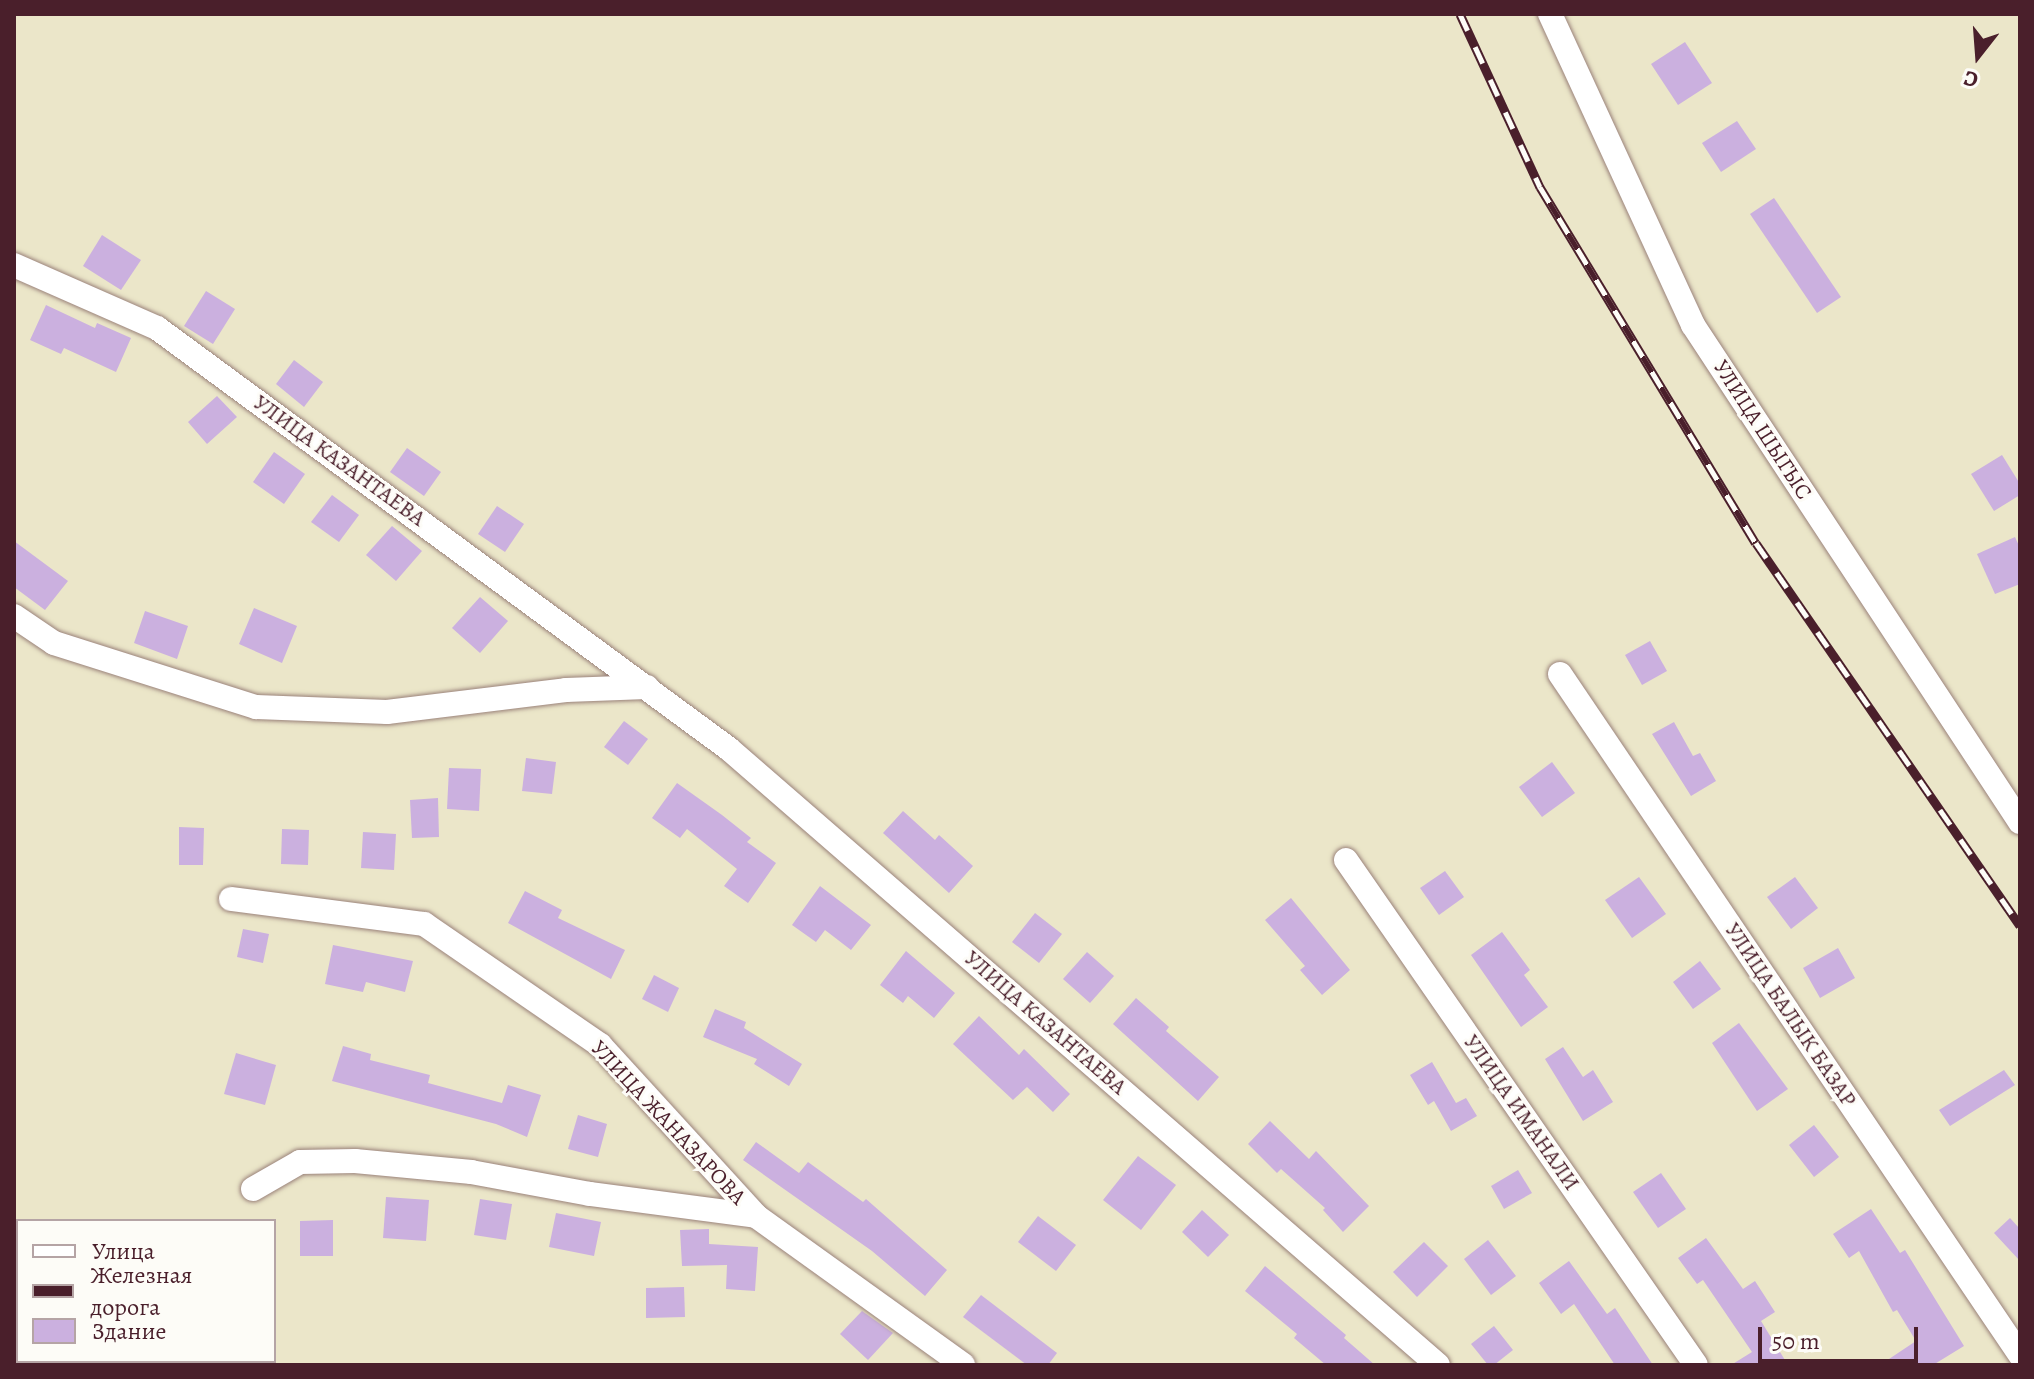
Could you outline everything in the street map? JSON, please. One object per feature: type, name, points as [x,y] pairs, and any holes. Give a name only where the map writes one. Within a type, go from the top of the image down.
[{"type":"street","name":"УЛИЦА ШЫГЫС","points":[[1550,14],[1693,325],[2020,822]]},
{"type":"street","name":"УЛИЦА КАЗАНТАЕВА","points":[[14,265],[157,328],[729,749],[1438,1365]]},
{"type":"street","points":[[14,616],[54,643],[256,707],[387,712],[566,690],[647,687]]},
{"type":"street","name":"УЛИЦА БАЛЫК БАЗАР","points":[[1560,674],[2020,1355]]},
{"type":"street","name":"УЛИЦА ИМАНАЛИ","points":[[1346,860],[1696,1365]]},
{"type":"street","name":"УЛИЦА ЖАНАЗАРОВА","points":[[231,899],[424,924],[600,1045],[756,1216],[953,1363]]},
{"type":"street","name":"УЛИЦА ЖАНАЗАРОВА","points":[[253,1189],[300,1162],[355,1161],[471,1172],[590,1194],[756,1216]]},
{"type":"building","points":[[1685,42],[1712,83],[1678,105],[1651,64]]},
{"type":"building","points":[[1737,121],[1756,149],[1721,172],[1702,143]]},
{"type":"building","points":[[1774,198],[1841,297],[1817,313],[1750,214]]},
{"type":"building","points":[[102,235],[141,260],[121,290],[83,266]]},
{"type":"building","points":[[206,291],[235,309],[213,344],[184,326]]},
{"type":"building","points":[[46,305],[95,328],[97,323],[131,338],[116,372],[64,348],[61,354],[30,340]]},
{"type":"building","points":[[294,360],[323,382],[304,407],[276,384]]},
{"type":"building","points":[[217,396],[237,417],[207,444],[188,422]]},
{"type":"building","points":[[407,448],[441,472],[424,496],[390,472]]},
{"type":"building","points":[[274,452],[305,474],[284,504],[253,482]]},
{"type":"building","points":[[2002,455],[2020,484],[2020,495],[1994,511],[1971,474]]},
{"type":"building","points":[[332,495],[359,515],[339,542],[311,522]]},
{"type":"building","points":[[497,506],[524,524],[505,552],[478,534]]},
{"type":"building","points":[[392,526],[422,551],[396,581],[366,555]]},
{"type":"building","points":[[2015,537],[2020,548],[2020,584],[1995,594],[1977,554]]},
{"type":"building","points":[[14,541],[68,581],[45,610],[14,587]]},
{"type":"building","points":[[480,597],[508,621],[480,653],[452,628]]},
{"type":"building","points":[[254,608],[297,626],[282,663],[239,644]]},
{"type":"building","points":[[145,611],[188,626],[177,659],[134,643]]},
{"type":"building","points":[[1650,641],[1667,671],[1642,685],[1625,655]]},
{"type":"building","points":[[624,721],[648,739],[628,765],[604,747]]},
{"type":"building","points":[[1674,722],[1693,756],[1700,753],[1716,781],[1691,796],[1652,734]]},
{"type":"building","points":[[526,758],[556,762],[552,794],[522,791]]},
{"type":"building","points":[[1552,762],[1575,793],[1542,817],[1519,787]]},
{"type":"building","points":[[449,768],[481,769],[479,811],[447,809]]},
{"type":"building","points":[[677,783],[751,838],[747,842],[776,863],[748,903],[724,886],[737,869],[687,829],[680,838],[652,818]]},
{"type":"building","points":[[438,798],[439,837],[412,838],[410,800]]},
{"type":"building","points":[[903,811],[935,840],[939,835],[973,866],[949,893],[883,833]]},
{"type":"building","points":[[179,827],[204,828],[203,865],[179,865]]},
{"type":"building","points":[[282,829],[309,830],[308,865],[281,864]]},
{"type":"building","points":[[363,832],[396,834],[394,870],[361,868]]},
{"type":"building","points":[[1445,871],[1464,897],[1439,915],[1420,888]]},
{"type":"building","points":[[1639,877],[1666,914],[1632,938],[1605,900]]},
{"type":"building","points":[[1795,877],[1818,908],[1791,929],[1767,897]]},
{"type":"building","points":[[820,886],[871,925],[851,950],[825,930],[816,942],[792,925]]},
{"type":"building","points":[[525,891],[562,910],[558,918],[625,950],[611,979],[508,923]]},
{"type":"building","points":[[1291,898],[1350,970],[1322,995],[1300,970],[1305,966],[1265,920]]},
{"type":"building","points":[[1035,913],[1062,934],[1039,963],[1012,942]]},
{"type":"building","points":[[243,929],[269,934],[263,963],[237,957]]},
{"type":"building","points":[[1502,932],[1530,970],[1524,975],[1548,1007],[1521,1027],[1471,955]]},
{"type":"building","points":[[333,945],[413,961],[405,992],[366,982],[363,992],[325,984]]},
{"type":"building","points":[[1838,948],[1855,978],[1820,998],[1803,968]]},
{"type":"building","points":[[906,951],[955,993],[934,1018],[908,996],[903,1003],[880,985]]},
{"type":"building","points":[[1087,952],[1114,976],[1090,1003],[1063,979]]},
{"type":"building","points":[[1700,961],[1721,989],[1693,1009],[1673,982]]},
{"type":"building","points":[[654,975],[679,988],[668,1012],[642,999]]},
{"type":"building","points":[[1136,998],[1169,1027],[1166,1031],[1219,1077],[1198,1101],[1113,1024]]},
{"type":"building","points":[[715,1009],[746,1022],[744,1028],[802,1064],[789,1086],[754,1064],[757,1059],[703,1037]]},
{"type":"building","points":[[979,1016],[1019,1055],[1024,1049],[1070,1094],[1053,1112],[1027,1087],[1013,1100],[953,1044]]},
{"type":"building","points":[[1739,1023],[1788,1089],[1757,1111],[1712,1043]]},
{"type":"building","points":[[343,1046],[371,1054],[370,1060],[430,1075],[428,1083],[502,1103],[508,1085],[541,1095],[527,1137],[496,1124],[332,1081]]},
{"type":"building","points":[[1563,1047],[1583,1077],[1593,1070],[1613,1102],[1583,1121],[1545,1059]]},
{"type":"building","points":[[236,1053],[276,1065],[265,1105],[224,1094]]},
{"type":"building","points":[[1432,1062],[1456,1103],[1466,1098],[1477,1116],[1451,1131],[1434,1101],[1428,1105],[1410,1075]]},
{"type":"building","points":[[2004,1070],[2015,1085],[1950,1126],[1939,1110]]},
{"type":"building","points":[[578,1115],[607,1124],[598,1157],[568,1149]]},
{"type":"building","points":[[1270,1121],[1309,1159],[1316,1151],[1369,1206],[1343,1232],[1323,1210],[1325,1208],[1281,1169],[1277,1173],[1248,1144]]},
{"type":"building","points":[[1814,1125],[1839,1157],[1814,1177],[1789,1145]]},
{"type":"building","points":[[756,1142],[799,1173],[808,1162],[863,1202],[866,1199],[947,1270],[925,1296],[872,1251],[743,1160]]},
{"type":"building","points":[[1138,1156],[1176,1185],[1141,1230],[1103,1200]]},
{"type":"building","points":[[1518,1170],[1532,1193],[1504,1209],[1491,1186]]},
{"type":"building","points":[[1661,1173],[1686,1209],[1658,1228],[1633,1192]]},
{"type":"building","points":[[386,1197],[429,1200],[426,1241],[383,1238]]},
{"type":"building","points":[[480,1199],[512,1204],[506,1240],[474,1235]]},
{"type":"building","points":[[1871,1209],[1900,1253],[1905,1250],[1964,1346],[1933,1365],[1880,1365],[1916,1341],[1897,1310],[1893,1312],[1859,1251],[1849,1258],[1833,1234]]},
{"type":"building","points":[[1202,1210],[1229,1235],[1208,1257],[1182,1232]]},
{"type":"building","points":[[556,1213],[601,1222],[594,1256],[549,1247]]},
{"type":"building","points":[[1038,1216],[1076,1245],[1056,1271],[1018,1242]]},
{"type":"building","points":[[2010,1218],[2020,1229],[2020,1261],[1994,1233]]},
{"type":"building","points":[[333,1220],[333,1256],[300,1256],[300,1221]]},
{"type":"building","points":[[709,1229],[709,1244],[758,1247],[755,1291],[726,1289],[727,1265],[682,1266],[680,1230]]},
{"type":"building","points":[[1706,1238],[1743,1289],[1755,1281],[1775,1312],[1761,1321],[1788,1365],[1731,1365],[1752,1352],[1703,1280],[1697,1284],[1678,1258]]},
{"type":"building","points":[[1488,1240],[1516,1276],[1491,1295],[1464,1259]]},
{"type":"building","points":[[1424,1242],[1448,1266],[1417,1297],[1393,1272]]},
{"type":"building","points":[[1569,1261],[1607,1314],[1615,1308],[1653,1365],[1615,1365],[1574,1304],[1561,1314],[1539,1283]]},
{"type":"building","points":[[1265,1266],[1346,1335],[1344,1338],[1375,1365],[1326,1365],[1294,1338],[1297,1334],[1245,1291]]},
{"type":"building","points":[[684,1287],[685,1317],[646,1318],[646,1288]]},
{"type":"building","points":[[981,1295],[1057,1353],[1048,1365],[1027,1365],[963,1317]]},
{"type":"building","points":[[862,1311],[893,1333],[868,1360],[840,1334]]},
{"type":"building","points":[[1494,1326],[1513,1350],[1494,1365],[1488,1365],[1471,1344]]},
{"type":"railway","points":[[1460,14],[1540,187],[1756,543],[2020,926]]}]
